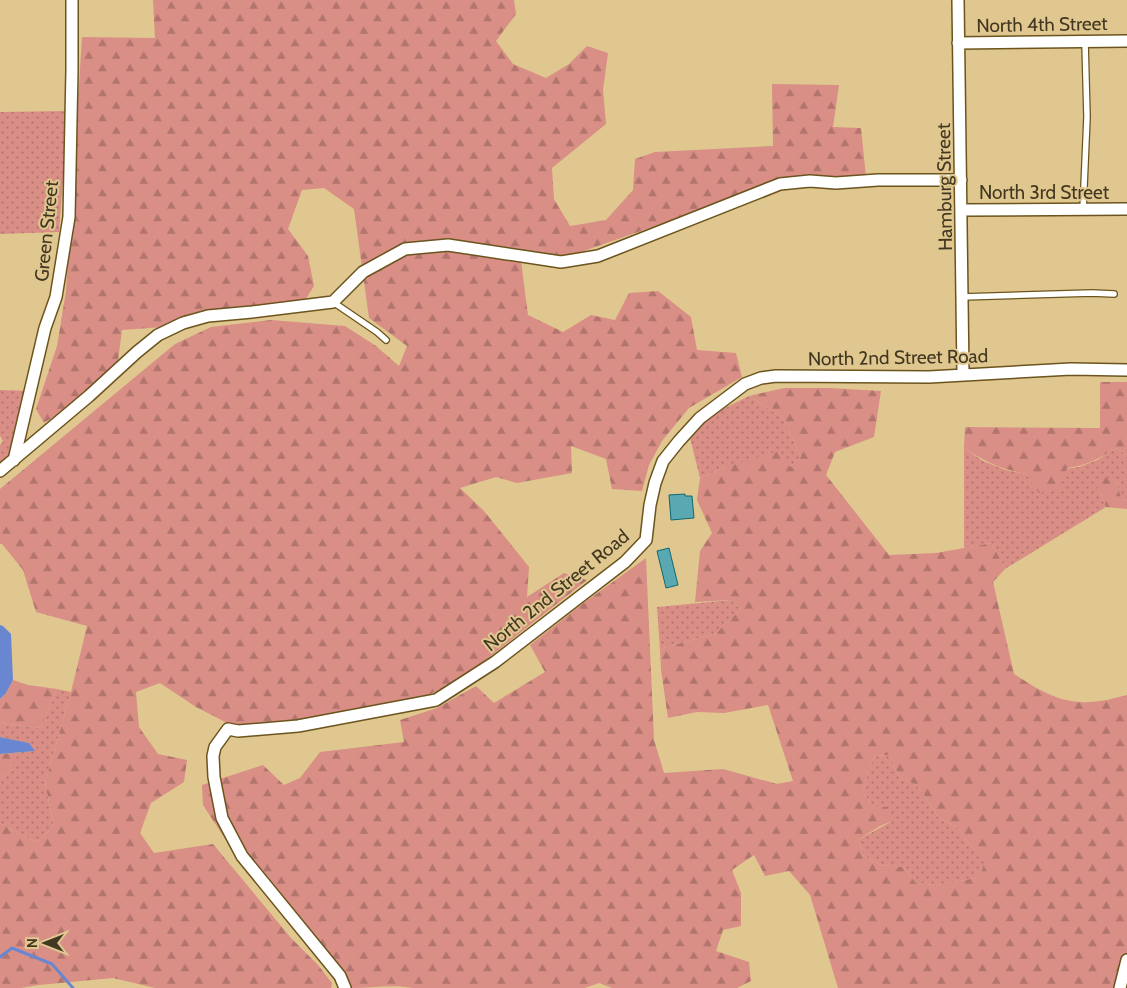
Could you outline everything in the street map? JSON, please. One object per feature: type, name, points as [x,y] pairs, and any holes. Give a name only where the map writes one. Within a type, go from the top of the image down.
[{"type":"street","name":"Green Street","points":[[14,460],[45,328],[56,297],[69,217],[72,0]]},
{"type":"street","name":"Hamburg Street","points":[[958,0],[963,374]]},
{"type":"street","name":"North 4th Street","points":[[958,43],[1127,41]]},
{"type":"street","points":[[0,471],[158,335],[183,323],[208,316],[333,302],[363,272],[405,249],[448,245],[561,262],[598,256],[780,184],[878,180],[961,180]]},
{"type":"street","name":"North 3rd Street","points":[[962,210],[1127,209]]},
{"type":"street","name":"North 2nd Street Road","points":[[345,988],[340,976],[242,856],[222,818],[214,777],[213,756],[214,747],[228,729],[238,731],[298,726],[436,700],[495,662],[625,562],[646,540],[650,504],[663,461],[700,418],[745,384],[761,378],[776,376],[929,377],[1071,370],[1127,370]]},
{"type":"street","points":[[1120,988],[1127,960]]},
{"type":"lane","points":[[1083,210],[1087,117],[1085,41]]},
{"type":"lane","points":[[962,297],[1114,294]]},
{"type":"lane","points":[[333,302],[386,340]]},
{"type":"green space","points":[[153,0],[514,0],[516,14],[496,41],[513,64],[546,78],[569,64],[587,46],[608,53],[603,90],[606,124],[552,168],[554,199],[570,226],[606,220],[633,190],[635,159],[655,152],[773,146],[772,84],[839,85],[833,127],[861,128],[866,177],[758,190],[578,253],[521,261],[528,315],[563,332],[591,315],[615,320],[629,293],[658,291],[691,317],[697,350],[736,353],[742,377],[689,408],[662,441],[649,465],[642,491],[612,489],[606,459],[571,446],[572,473],[517,483],[496,477],[460,488],[484,511],[529,567],[527,597],[564,573],[587,580],[460,680],[424,697],[291,726],[229,724],[196,707],[160,683],[136,692],[139,727],[158,754],[187,760],[184,782],[151,803],[140,833],[154,853],[213,844],[291,938],[318,965],[332,983],[331,988],[155,988],[113,978],[21,988],[0,988],[0,823],[36,842],[54,827],[45,783],[71,692],[87,626],[36,612],[23,570],[0,544],[0,489],[175,344],[211,327],[271,320],[345,326],[376,346],[399,366],[407,346],[369,318],[354,209],[324,188],[302,190],[288,229],[308,256],[314,286],[302,305],[164,327],[122,330],[118,361],[100,388],[44,423],[36,409],[57,346],[66,291],[82,37],[155,38]]},
{"type":"green space","points":[[68,111],[59,232],[0,234],[0,112]]},
{"type":"green space","points":[[1100,382],[1127,382],[1127,455],[1116,448],[1093,461],[1067,468],[1059,490],[1039,493],[1026,474],[994,464],[964,448],[965,427],[1100,428]]},
{"type":"green space","points":[[784,388],[881,391],[874,437],[835,452],[826,475],[889,555],[936,553],[992,543],[1005,569],[993,582],[1014,674],[1040,690],[1068,701],[1094,702],[1127,695],[1127,953],[1117,988],[838,988],[810,895],[789,871],[765,876],[754,855],[732,870],[741,893],[741,926],[723,930],[716,951],[749,962],[751,981],[737,988],[612,988],[599,983],[585,988],[413,988],[390,986],[350,988],[225,839],[203,805],[202,785],[263,765],[284,785],[300,778],[320,752],[404,742],[400,720],[437,708],[476,686],[494,703],[545,672],[530,645],[646,558],[654,740],[664,773],[723,769],[777,784],[793,781],[768,705],[724,713],[697,712],[668,718],[661,670],[660,649],[716,633],[741,609],[731,600],[695,602],[700,551],[712,533],[697,500],[700,478],[726,467],[779,451],[790,467],[801,457],[783,418],[749,396]],"holes":[[[889,755],[900,778],[917,785],[939,818],[958,828],[967,842],[985,860],[982,870],[976,878],[936,885],[916,883],[903,867],[881,865],[864,856],[858,840],[892,821],[887,807],[873,807],[863,792],[868,772],[875,756]]]},
{"type":"green space","points":[[0,390],[32,391],[16,447],[0,463],[0,445],[3,441],[0,436]]},
{"type":"green space","points":[[749,396],[783,418],[801,457],[790,467],[726,467],[700,478],[689,434],[719,411]]},
{"type":"green space","points":[[964,448],[983,461],[1006,470],[1026,474],[1079,467],[1097,460],[1116,448],[1127,455],[1127,500],[1122,502],[1116,481],[1097,485],[1106,507],[1005,569],[992,543],[964,548]]},
{"type":"green space","points":[[1105,477],[1116,481],[1122,501],[1127,500],[1127,509],[1106,507],[1097,485]]},
{"type":"green space","points":[[731,600],[741,609],[716,633],[660,649],[657,607]]},
{"type":"green space","points":[[13,680],[28,685],[57,689],[41,728],[0,723],[0,699],[6,693]]},
{"type":"green space","points":[[57,689],[71,692],[45,783],[54,827],[36,842],[0,823],[0,779],[13,769],[13,753],[34,751],[29,743],[0,737],[0,723],[41,728]]},
{"type":"green space","points":[[13,753],[13,769],[0,779],[0,754]]},
{"type":"green space","points":[[889,755],[900,778],[917,785],[939,818],[958,828],[967,842],[986,860],[976,878],[936,885],[916,883],[903,867],[881,865],[864,856],[858,840],[892,821],[873,807],[863,792],[868,772],[875,756]]},
{"type":"water","points":[[0,625],[11,634],[13,680],[6,693],[0,699]]},
{"type":"water","points":[[0,737],[29,743],[35,751],[0,754]]},
{"type":"building","points":[[685,494],[685,496],[692,496],[694,518],[671,520],[669,495]]},
{"type":"building","points":[[669,548],[678,585],[666,588],[657,551]]},
{"type":"waterway","points":[[0,957],[12,948],[52,964],[73,988]]}]
